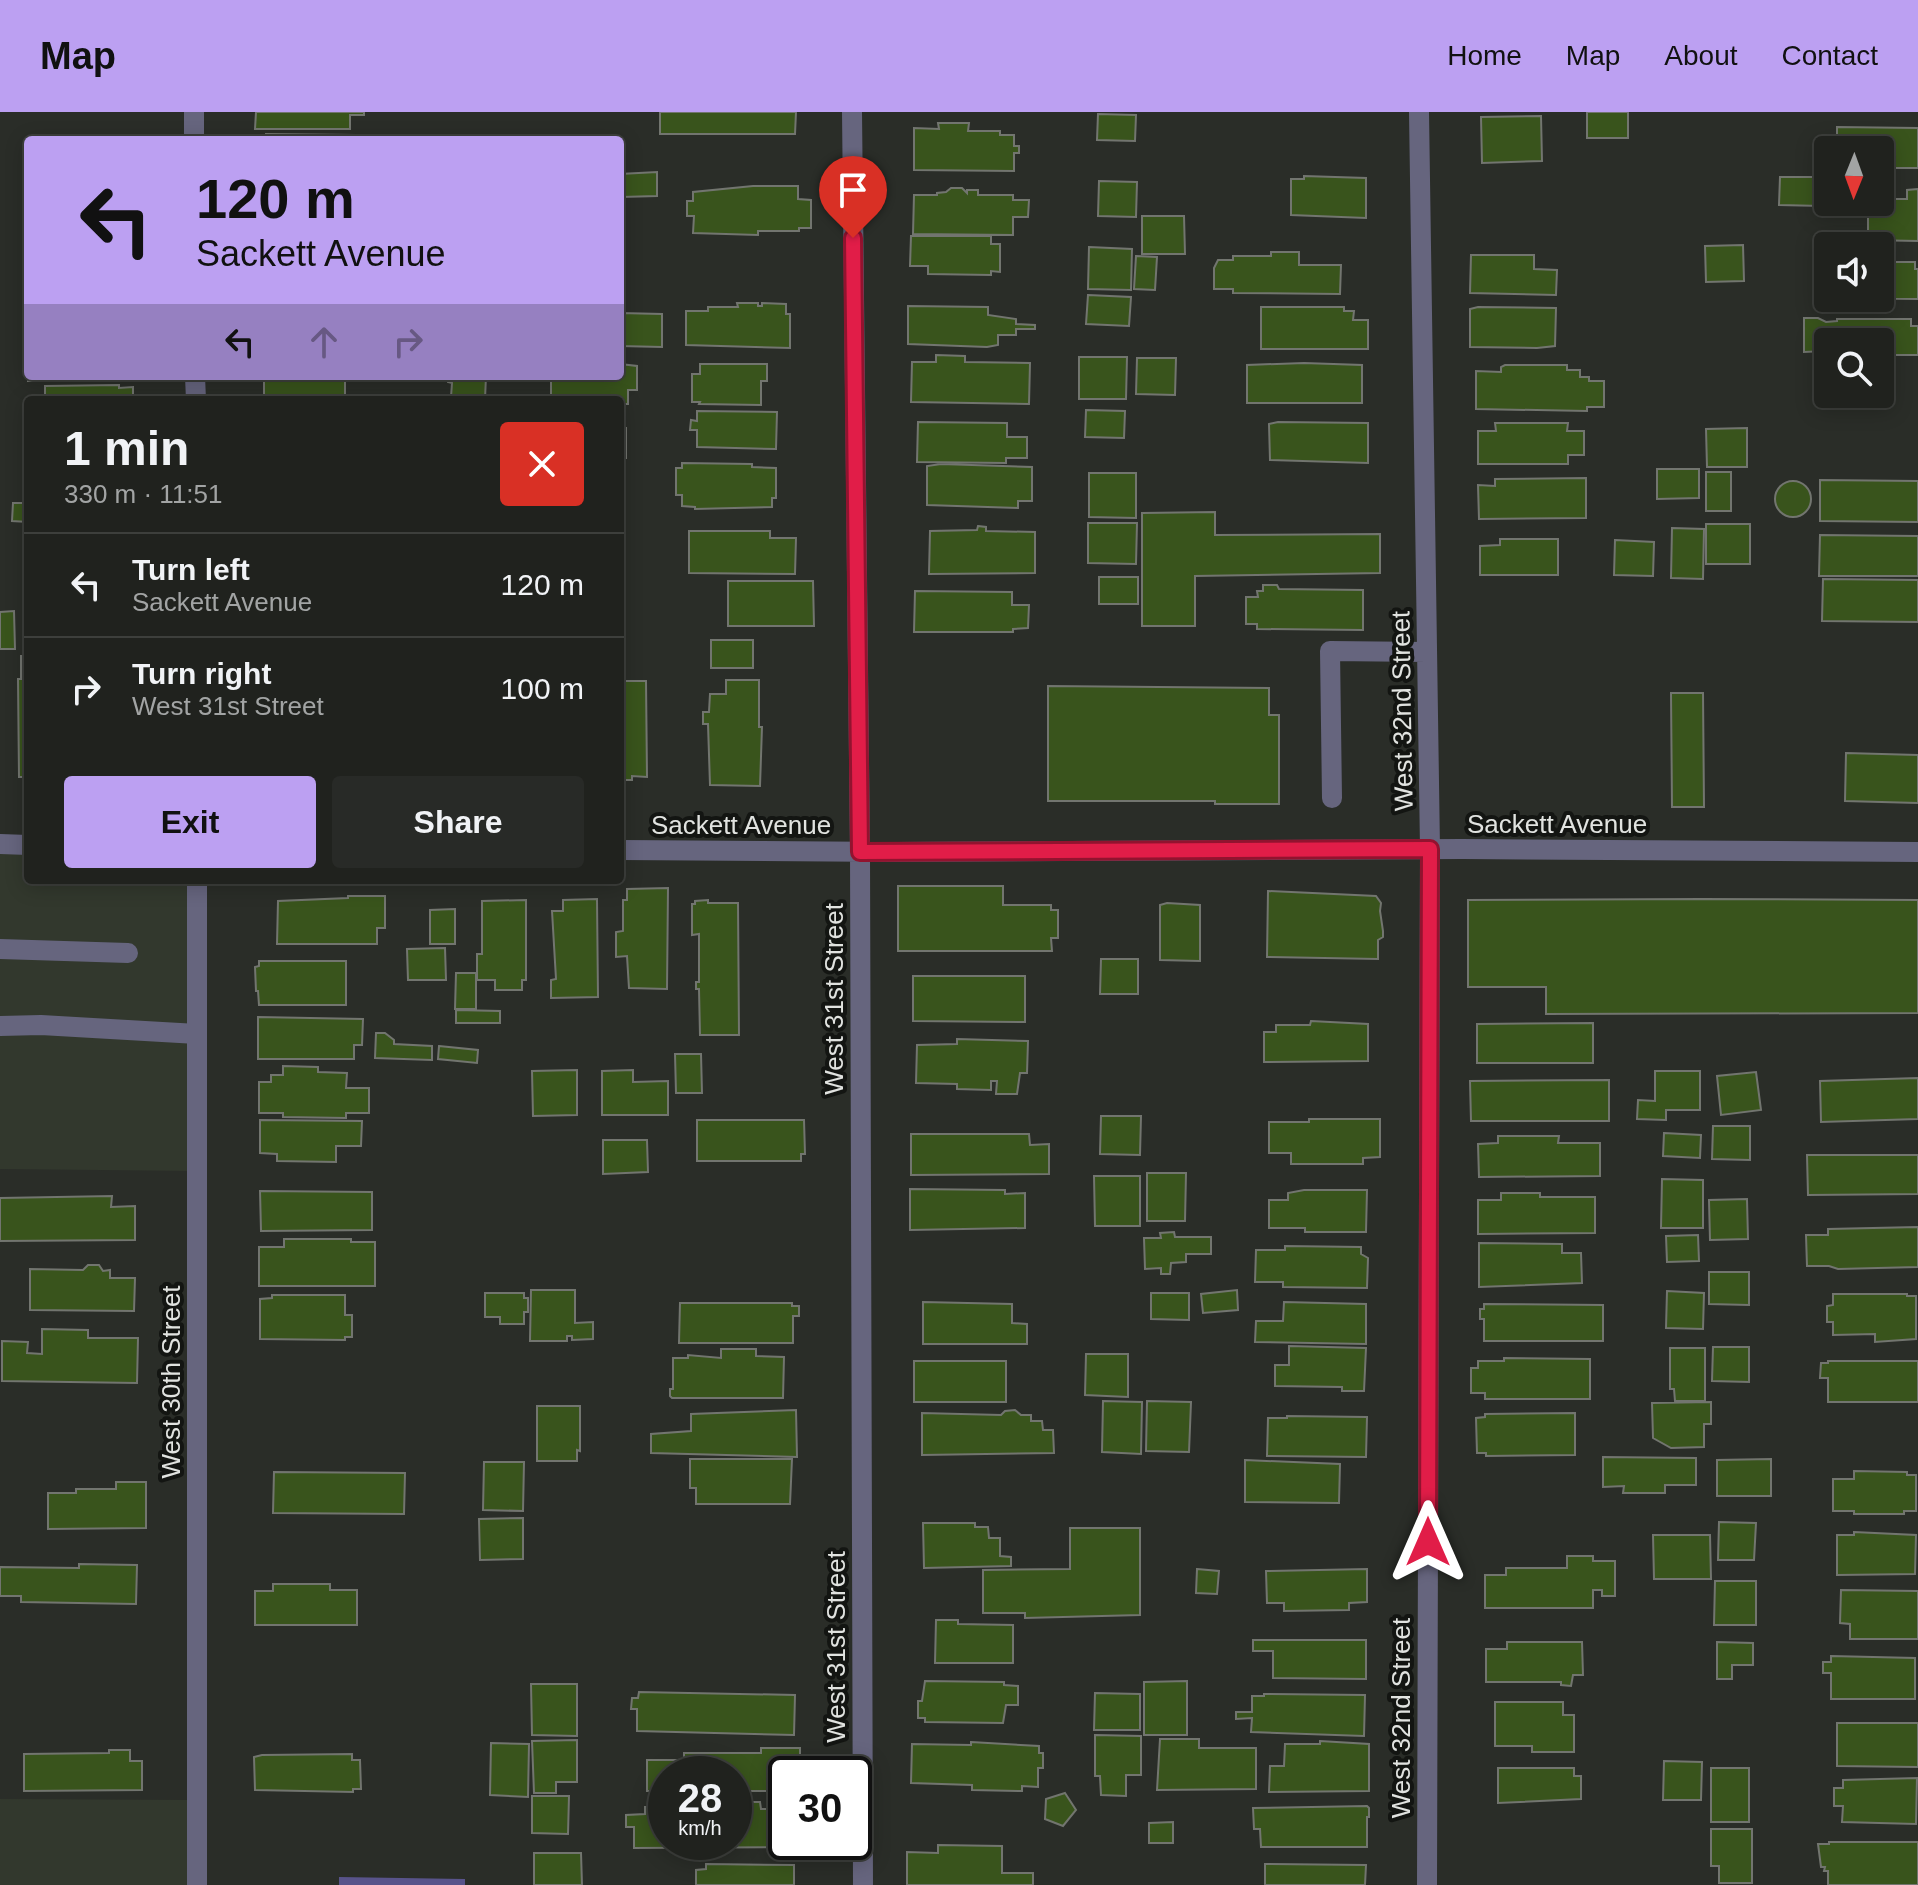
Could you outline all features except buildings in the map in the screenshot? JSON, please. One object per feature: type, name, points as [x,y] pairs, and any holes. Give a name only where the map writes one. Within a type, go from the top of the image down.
[{"type":"street","points":[[194,112],[194,136]]},
{"type":"street","name":"West 31st Street","points":[[852,112],[860,852],[863,1885]]},
{"type":"street","name":"West 32nd Street","points":[[1419,112],[1430,849],[1427,1885]]},
{"type":"street","points":[[1332,798],[1330,651],[1427,652]]},
{"type":"street","points":[[0,844],[24,845]]},
{"type":"street","name":"Sackett Avenue","points":[[624,850],[1918,852]]},
{"type":"street","name":"West 30th Street","points":[[197,884],[197,1885]]},
{"type":"street","points":[[0,949],[128,953]]},
{"type":"street","points":[[0,1026],[41,1025],[197,1034]]},
{"type":"shaded area","points":[[0,844],[24,845],[24,884],[197,884],[197,1171],[0,1169]]},
{"type":"shaded area","points":[[0,1799],[197,1800],[197,1885],[0,1885]]},
{"type":"shaded area","points":[[339,1877],[465,1879],[465,1885],[339,1885]]},
{"type":"route","points":[[853,238],[860,852],[1430,849],[1428,1542]]}]
